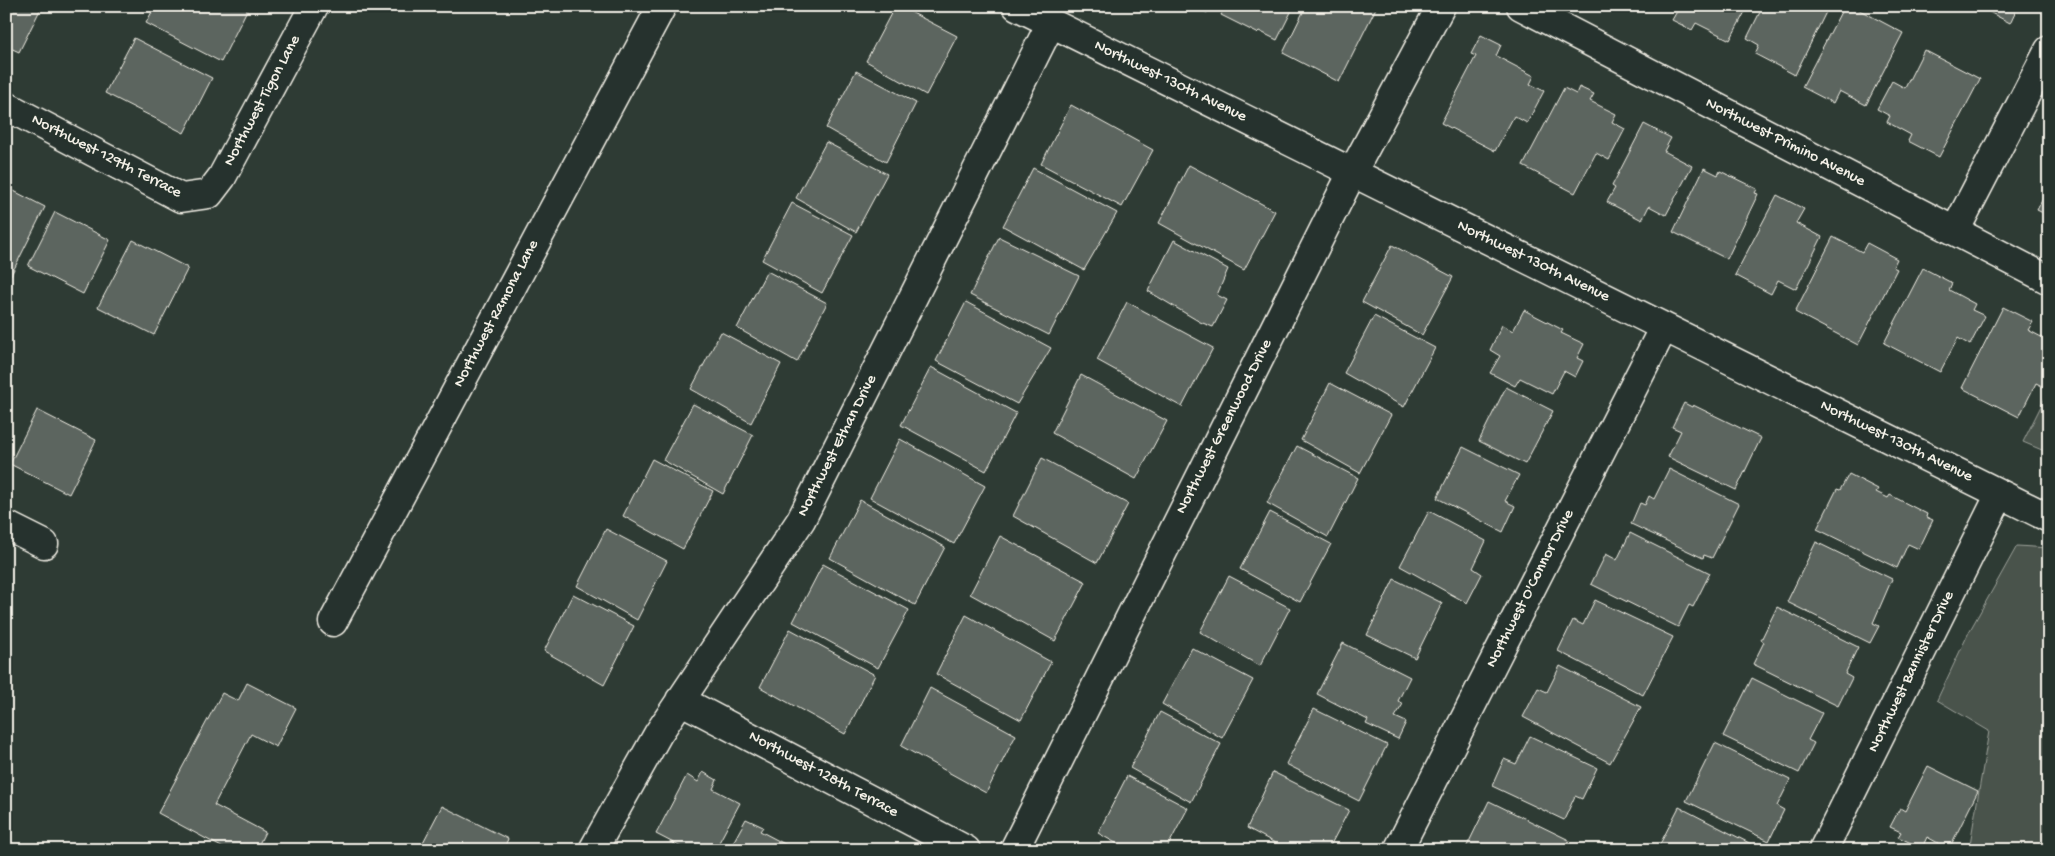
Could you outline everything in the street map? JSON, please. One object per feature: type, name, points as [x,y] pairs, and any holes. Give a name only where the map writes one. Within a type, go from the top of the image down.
[{"type":"street","name":"Northwest Tigon Lane","points":[[209,194],[222,176],[314,6]]},
{"type":"street","name":"Northwest Ramona Lane","points":[[333,622],[662,6]]},
{"type":"street","name":"Northwest 130th Avenue","points":[[1017,6],[2049,518]]},
{"type":"street","name":"Northwest Greenwood Drive","points":[[1014,850],[1352,173],[1441,6]]},
{"type":"street","name":"Northwest Primino Avenue","points":[[1522,6],[2049,280]]},
{"type":"street","name":"Northwest Ethan Drive","points":[[593,850],[658,734],[801,520],[1052,23]]},
{"type":"street","points":[[1955,231],[2049,50]]},
{"type":"street","name":"Northwest 129th Terrace","points":[[6,106],[181,198],[209,194]]},
{"type":"street","name":"Northwest O'Connor Drive","points":[[1398,850],[1664,327]]},
{"type":"street","name":"Northwest Bannister Drive","points":[[1823,850],[2000,494]]},
{"type":"street","points":[[6,526],[44,544]]},
{"type":"street","name":"Northwest 128th Terrace","points":[[680,700],[966,850]]},
{"type":"shaded area","points":[[2049,390],[2049,453],[2023,442]]},
{"type":"shaded area","points":[[2017,546],[2049,548],[2049,850],[1969,850],[1989,731],[1937,700],[1969,632]]},
{"type":"building","points":[[6,6],[42,6],[19,52],[6,46]]},
{"type":"building","points":[[155,6],[249,6],[221,62],[146,23]]},
{"type":"building","points":[[895,6],[899,6],[957,36],[926,95],[866,61]]},
{"type":"building","points":[[1194,6],[1210,6],[1207,13]]},
{"type":"building","points":[[1225,6],[1294,6],[1277,40],[1259,31],[1257,33],[1221,15]]},
{"type":"building","points":[[1306,6],[1377,6],[1339,82],[1283,53]]},
{"type":"building","points":[[1680,6],[1748,6],[1730,40],[1696,23],[1692,30],[1672,20]]},
{"type":"building","points":[[1763,6],[1829,6],[1795,75],[1755,54],[1759,45],[1747,38]]},
{"type":"building","points":[[1844,6],[1852,6],[1903,33],[1866,105],[1839,91],[1833,103],[1802,87]]},
{"type":"building","points":[[1978,6],[2018,6],[2010,23]]},
{"type":"building","points":[[1481,35],[1501,45],[1496,56],[1534,76],[1530,84],[1544,91],[1527,123],[1514,116],[1495,151],[1441,123],[1476,56],[1471,54]]},
{"type":"building","points":[[134,38],[212,78],[184,133],[105,93]]},
{"type":"building","points":[[1924,50],[1980,79],[1939,157],[1908,141],[1911,135],[1887,122],[1890,116],[1877,109],[1892,81],[1905,88]]},
{"type":"building","points":[[856,71],[916,103],[886,162],[826,128]]},
{"type":"building","points":[[1579,87],[1594,94],[1590,101],[1616,114],[1612,122],[1625,129],[1609,160],[1596,153],[1575,193],[1523,166],[1564,88],[1576,94]]},
{"type":"building","points":[[1071,105],[1153,150],[1122,207],[1041,164]]},
{"type":"building","points":[[1644,124],[1671,138],[1664,151],[1692,166],[1666,215],[1649,206],[1642,220],[1607,202],[1615,188],[1612,186]]},
{"type":"building","points":[[826,142],[887,174],[856,232],[796,198]]},
{"type":"building","points":[[1189,165],[1275,211],[1244,270],[1159,223]]},
{"type":"building","points":[[1033,168],[1117,213],[1084,270],[1003,226]]},
{"type":"building","points":[[1704,168],[1718,175],[1720,171],[1757,189],[1755,193],[1758,194],[1727,259],[1673,232]]},
{"type":"building","points":[[6,187],[45,207],[11,275],[6,272]]},
{"type":"building","points":[[2049,187],[2049,216],[2037,210]]},
{"type":"building","points":[[1777,195],[1804,209],[1796,223],[1822,237],[1796,289],[1778,280],[1771,294],[1735,275]]},
{"type":"building","points":[[792,203],[853,235],[822,293],[762,260]]},
{"type":"building","points":[[55,212],[110,240],[83,294],[28,266]]},
{"type":"building","points":[[999,237],[1079,276],[1049,335],[970,295]]},
{"type":"building","points":[[1833,237],[1862,252],[1867,243],[1897,259],[1893,267],[1897,269],[1858,345],[1795,312]]},
{"type":"building","points":[[133,240],[188,268],[154,335],[98,307]]},
{"type":"building","points":[[1174,240],[1228,269],[1217,295],[1227,300],[1213,327],[1200,322],[1148,291]]},
{"type":"building","points":[[1392,245],[1453,277],[1422,335],[1362,302]]},
{"type":"building","points":[[1923,268],[1952,283],[1949,290],[1975,304],[1972,310],[1985,316],[1970,345],[1958,338],[1940,372],[1884,343]]},
{"type":"building","points":[[767,271],[827,303],[797,362],[737,328]]},
{"type":"building","points":[[966,302],[1051,348],[1017,404],[936,361]]},
{"type":"building","points":[[1127,302],[1213,348],[1182,407],[1097,360]]},
{"type":"building","points":[[2003,307],[2033,322],[2028,330],[2049,341],[2049,387],[2048,389],[2036,383],[2019,417],[1962,388]]},
{"type":"building","points":[[1524,310],[1563,330],[1561,333],[1584,344],[1577,358],[1583,361],[1575,377],[1564,371],[1552,394],[1520,378],[1515,386],[1490,373],[1500,356],[1490,350],[1502,325],[1513,331]]},
{"type":"building","points":[[1374,316],[1435,348],[1404,407],[1344,373]]},
{"type":"building","points":[[721,332],[781,364],[751,423],[691,389]]},
{"type":"building","points":[[931,367],[1016,413],[986,471],[901,425]]},
{"type":"building","points":[[1081,375],[1167,421],[1136,479],[1052,433]]},
{"type":"building","points":[[1330,383],[1391,415],[1360,473],[1301,440]]},
{"type":"building","points":[[1506,387],[1553,411],[1525,464],[1479,441]]},
{"type":"building","points":[[1684,403],[1692,407],[1693,405],[1761,438],[1736,490],[1668,457],[1681,431],[1672,427]]},
{"type":"building","points":[[693,404],[753,435],[723,494],[663,460]]},
{"type":"building","points":[[37,410],[96,440],[69,494],[10,464]]},
{"type":"building","points":[[900,439],[985,486],[954,544],[870,498]]},
{"type":"building","points":[[1297,446],[1358,478],[1328,537],[1267,503]]},
{"type":"building","points":[[1463,447],[1519,475],[1505,501],[1515,506],[1503,532],[1437,498]]},
{"type":"building","points":[[1042,458],[1128,504],[1097,563],[1013,516]]},
{"type":"building","points":[[652,459],[713,491],[683,549],[623,516]]},
{"type":"building","points":[[1669,469],[1739,504],[1712,558],[1704,555],[1703,558],[1631,524],[1640,503],[1645,505],[1649,496],[1654,499]]},
{"type":"building","points":[[1849,474],[1878,489],[1876,492],[1888,498],[1890,495],[1927,514],[1926,517],[1933,520],[1919,549],[1908,544],[1897,568],[1817,529],[1837,489],[1840,490]]},
{"type":"building","points":[[860,500],[945,547],[915,605],[830,558]]},
{"type":"building","points":[[1429,511],[1486,541],[1473,568],[1482,574],[1467,603],[1400,566]]},
{"type":"building","points":[[1270,512],[1331,544],[1300,602],[1240,569]]},
{"type":"building","points":[[606,529],[667,561],[637,620],[577,586]]},
{"type":"building","points":[[1630,533],[1710,573],[1693,607],[1689,605],[1678,627],[1591,584],[1606,554],[1617,560]]},
{"type":"building","points":[[1000,536],[1086,582],[1055,641],[970,594]]},
{"type":"building","points":[[1816,542],[1892,579],[1873,623],[1879,626],[1870,643],[1787,602]]},
{"type":"building","points":[[823,564],[909,610],[878,668],[793,622]]},
{"type":"building","points":[[1229,576],[1290,608],[1260,666],[1200,632]]},
{"type":"building","points":[[1394,579],[1442,603],[1415,658],[1367,635]]},
{"type":"building","points":[[573,594],[634,626],[604,685],[544,651]]},
{"type":"building","points":[[1595,600],[1673,637],[1643,695],[1558,651],[1573,620],[1583,625]]},
{"type":"building","points":[[1777,607],[1858,647],[1845,674],[1852,678],[1838,706],[1753,664],[1764,642],[1761,640]]},
{"type":"building","points":[[966,615],[1051,662],[1021,720],[936,674]]},
{"type":"building","points":[[790,629],[875,675],[845,734],[760,687]]},
{"type":"building","points":[[1343,643],[1410,677],[1398,701],[1403,704],[1395,717],[1406,722],[1398,739],[1366,724],[1368,720],[1317,694]]},
{"type":"building","points":[[1192,648],[1253,680],[1222,738],[1162,704]]},
{"type":"building","points":[[1560,666],[1641,707],[1610,763],[1523,717],[1538,688],[1547,692]]},
{"type":"building","points":[[1752,678],[1822,713],[1808,740],[1814,743],[1799,773],[1723,736]]},
{"type":"building","points":[[247,683],[296,708],[276,747],[251,734],[214,805],[265,832],[256,850],[227,850],[158,813],[222,693],[238,701]]},
{"type":"building","points":[[930,688],[1016,735],[986,793],[901,746]]},
{"type":"building","points":[[1314,709],[1387,745],[1359,801],[1286,764]]},
{"type":"building","points":[[1160,712],[1221,744],[1191,802],[1130,768]]},
{"type":"building","points":[[1530,736],[1597,768],[1582,799],[1575,796],[1564,820],[1492,786],[1504,759],[1516,764]]},
{"type":"building","points":[[1715,743],[1790,780],[1777,806],[1784,810],[1769,841],[1686,801]]},
{"type":"building","points":[[1928,766],[1978,791],[1949,849],[1927,837],[1922,848],[1898,837],[1901,832],[1890,827],[1900,808],[1905,811]]},
{"type":"building","points":[[703,772],[717,780],[713,789],[740,803],[715,850],[687,850],[656,834],[687,775],[698,782]]},
{"type":"building","points":[[1273,772],[1349,810],[1328,850],[1318,850],[1310,846],[1308,850],[1288,850],[1247,828]]},
{"type":"building","points":[[1127,776],[1188,808],[1166,850],[1128,850],[1098,833]]},
{"type":"building","points":[[1489,801],[1569,840],[1565,850],[1465,850]]},
{"type":"building","points":[[442,806],[508,839],[503,850],[419,850]]},
{"type":"building","points":[[1679,807],[1755,846],[1753,850],[1657,850]]},
{"type":"building","points":[[746,819],[763,827],[760,831],[796,850],[729,850]]}]
